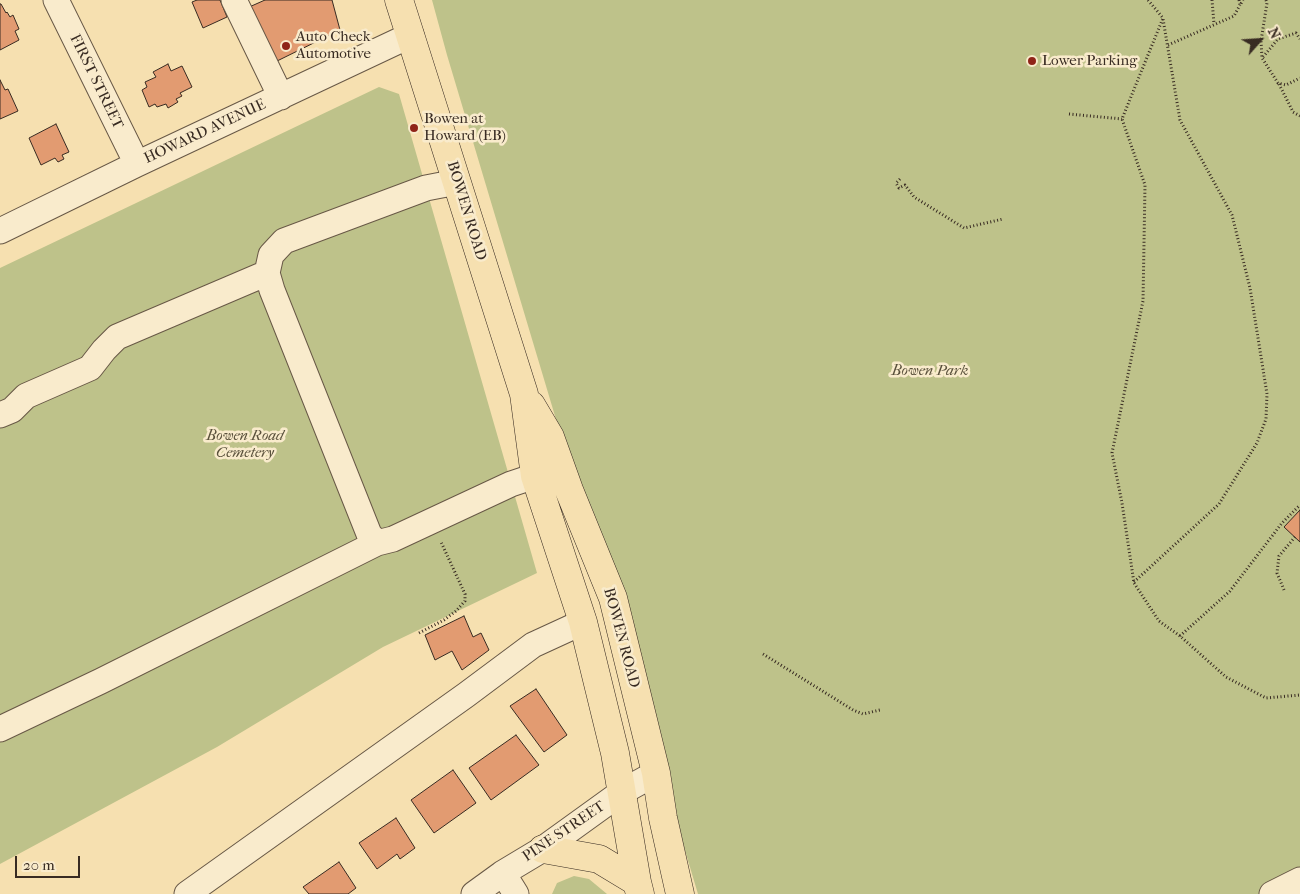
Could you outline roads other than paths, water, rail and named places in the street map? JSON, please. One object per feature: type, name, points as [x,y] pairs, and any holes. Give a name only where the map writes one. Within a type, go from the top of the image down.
[{"type":"main road","name":"BOWEN ROAD","points":[[399,0],[524,394],[535,476],[583,622],[615,753],[638,888]]},
{"type":"main road","name":"BOWEN ROAD","points":[[524,394],[550,437],[612,598],[656,773],[663,818],[680,894]]},
{"type":"main road","points":[[544,849],[599,859],[638,888]]},
{"type":"street","name":"FIRST STREET","points":[[56,0],[137,164]]},
{"type":"street","points":[[234,0],[281,97]]},
{"type":"street","name":"HOWARD AVENUE","points":[[0,230],[411,35]]},
{"type":"street","points":[[378,543],[369,534],[272,290],[267,273],[271,255],[284,241],[426,188],[457,182]]},
{"type":"street","points":[[0,415],[12,410],[26,396],[90,368],[104,350],[117,338],[267,273]]},
{"type":"street","points":[[0,729],[101,681],[378,543],[393,539],[511,484],[535,476]]},
{"type":"street","points":[[187,894],[466,696],[532,646],[583,622]]},
{"type":"street","name":"PINE STREET","points":[[474,894],[503,873],[544,849],[622,792],[656,773]]},
{"type":"street","points":[[503,873],[516,894]]},
{"type":"street","points":[[1272,894],[1300,880]]},
{"type":"place","name":"Auto Check Automotive","points":[[286,46]]},
{"type":"place","name":"Lower Parking","points":[[1032,61]]},
{"type":"place","name":"Bowen at Howard (EB)","points":[[414,128]]},
{"type":"park label","name":"Bowen Park","points":[[930,371]]},
{"type":"park label","name":"Bowen Road Cemetery","points":[[245,444]]}]
